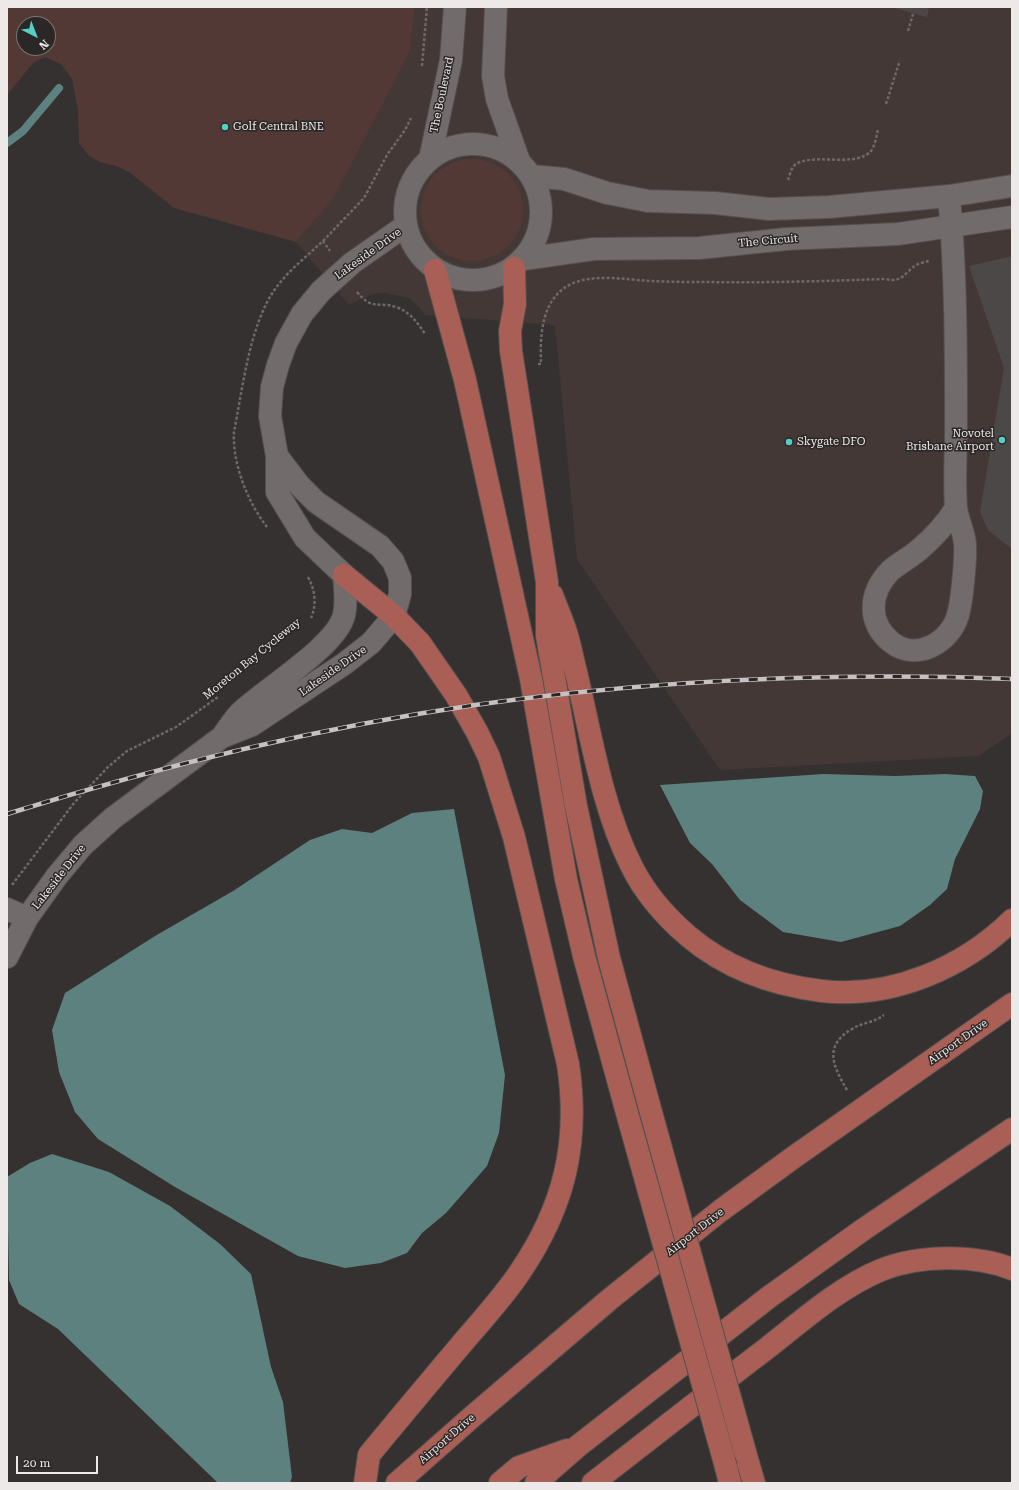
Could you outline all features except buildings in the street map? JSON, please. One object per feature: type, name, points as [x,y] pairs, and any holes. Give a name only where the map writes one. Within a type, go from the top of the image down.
[{"type":"main road","points":[[519,264],[515,304],[510,331],[513,370],[547,582],[547,636],[576,806],[609,958],[754,1483]]},
{"type":"main road","points":[[435,270],[467,387],[529,672],[566,879],[584,956],[728,1475]]},
{"type":"main road","points":[[344,575],[394,616],[420,643],[439,668],[477,732],[489,757],[514,837],[568,1064],[572,1090],[572,1121],[569,1155],[562,1189],[552,1217],[537,1246],[520,1273],[369,1454],[365,1483]]},
{"type":"main road","points":[[547,582],[565,629],[600,773],[616,829],[631,866],[646,890],[661,909],[685,934],[722,961],[744,972],[797,988],[828,992],[853,992],[897,985],[937,972],[979,949],[1012,920]]},
{"type":"main road","name":"Airport Drive","points":[[398,1483],[473,1416],[610,1299],[720,1211],[1012,1004]]},
{"type":"main road","points":[[536,1483],[578,1446],[769,1297],[864,1229],[1012,1129]]},
{"type":"main road","points":[[593,1483],[818,1309],[861,1280],[882,1270],[934,1259],[962,1258],[986,1261],[1012,1269]]},
{"type":"main road","points":[[500,1483],[519,1467],[578,1446]]},
{"type":"street","name":"The Boulevard","points":[[430,159],[451,60],[455,7]]},
{"type":"street","points":[[496,7],[493,76],[497,99],[525,168],[540,197],[541,219],[536,240],[519,264],[495,277],[475,281],[454,279],[435,270],[421,258],[411,243],[405,226],[404,207],[408,189],[417,172],[430,159],[446,149],[465,144],[485,144],[503,150],[525,168],[564,179],[607,194],[648,201],[715,204],[769,209],[829,207],[949,196],[1012,186]]},
{"type":"street","points":[[949,196],[952,227],[955,316],[956,508],[965,543],[958,616],[946,635],[931,647],[922,650],[903,649],[886,638],[879,629],[874,618],[874,598],[879,587],[891,570],[920,549],[944,526],[956,508]]},
{"type":"street","name":"The Circuit","points":[[519,264],[594,249],[699,248],[778,239],[898,234],[1012,217]]},
{"type":"street","name":"Lakeside Drive","points":[[222,737],[240,713],[315,652],[336,631],[344,615],[346,599],[344,575],[306,538],[277,492],[277,456],[270,416],[272,387],[286,343],[302,314],[321,291],[342,270],[405,226]]},
{"type":"street","name":"Lakeside Drive","points":[[7,957],[27,918],[57,876],[83,845],[119,813],[222,737],[252,725],[344,664],[371,643],[394,616],[400,594],[400,578],[393,561],[380,546],[316,502],[299,486],[277,456]]},
{"type":"street","points":[[7,909],[27,918]]},
{"type":"path","points":[[422,68],[427,7]]},
{"type":"path","points":[[908,31],[913,14]]},
{"type":"path","points":[[886,104],[899,63]]},
{"type":"path","points":[[272,533],[258,514],[245,490],[237,458],[234,432],[248,360],[256,330],[274,291],[283,280],[364,198],[387,155],[405,130],[412,115]]},
{"type":"path","points":[[788,180],[792,168],[802,162],[852,158],[865,155],[872,150],[878,130]]},
{"type":"path","points":[[323,241],[329,250]]},
{"type":"path","points":[[541,364],[540,342],[543,319],[548,307],[562,290],[583,281],[608,278],[708,282],[885,279],[894,281],[906,275],[917,264],[929,261]]},
{"type":"path","name":"Moreton Bay Cycleway","points":[[305,574],[312,586],[314,594],[314,610],[309,622]]},
{"type":"path","name":"Moreton Bay Cycleway","points":[[10,887],[74,803],[108,767],[127,751],[182,723],[223,694]]},
{"type":"path","points":[[859,1111],[838,1074],[832,1054],[836,1045],[853,1028],[876,1021],[883,1015],[890,1006],[897,985]]},
{"type":"shaded area","name":"Golf Central BNE","points":[[7,7],[415,7],[410,51],[334,197],[296,242],[174,208],[129,172],[116,166],[100,162],[89,156],[79,143],[78,110],[72,79],[61,64],[45,57],[33,63],[7,95]]},
{"type":"shaded area","name":"Skygate DFO","points":[[415,7],[1012,7],[1012,733],[979,756],[720,770],[577,559],[555,325],[425,315],[409,298],[385,293],[373,294],[349,305],[296,242],[307,229],[410,51]]},
{"type":"shaded area","points":[[472,159],[491,163],[508,174],[519,191],[523,210],[519,229],[508,246],[491,257],[472,261],[453,257],[436,246],[425,229],[421,210],[425,191],[436,174],[453,163]]},
{"type":"water","points":[[823,774],[895,776],[945,774],[975,776],[983,791],[980,809],[955,859],[947,889],[930,905],[900,926],[841,942],[783,932],[740,900],[712,864],[690,843],[660,785]]},
{"type":"water","points":[[454,809],[505,1075],[499,1133],[487,1166],[446,1213],[422,1233],[407,1253],[381,1263],[345,1268],[298,1256],[175,1187],[98,1139],[75,1112],[59,1072],[52,1030],[65,993],[155,936],[233,891],[310,840],[342,829],[372,833],[412,813]]},
{"type":"water","points":[[52,1154],[109,1172],[170,1206],[220,1244],[251,1274],[271,1367],[283,1402],[292,1477],[290,1483],[218,1483],[58,1329],[19,1304],[9,1280],[7,1177],[30,1163]]},
{"type":"waterway","points":[[7,143],[23,131],[59,88]]},
{"type":"railway","points":[[7,814],[122,780],[239,750],[357,725],[475,705],[609,689],[743,680],[878,677],[1012,679]]},
{"type":"place","name":"Golf Central BNE","points":[[225,127]]},
{"type":"place","name":"Novotel Brisbane Airport","points":[[1002,440]]},
{"type":"place","name":"Skygate DFO","points":[[789,442]]}]
